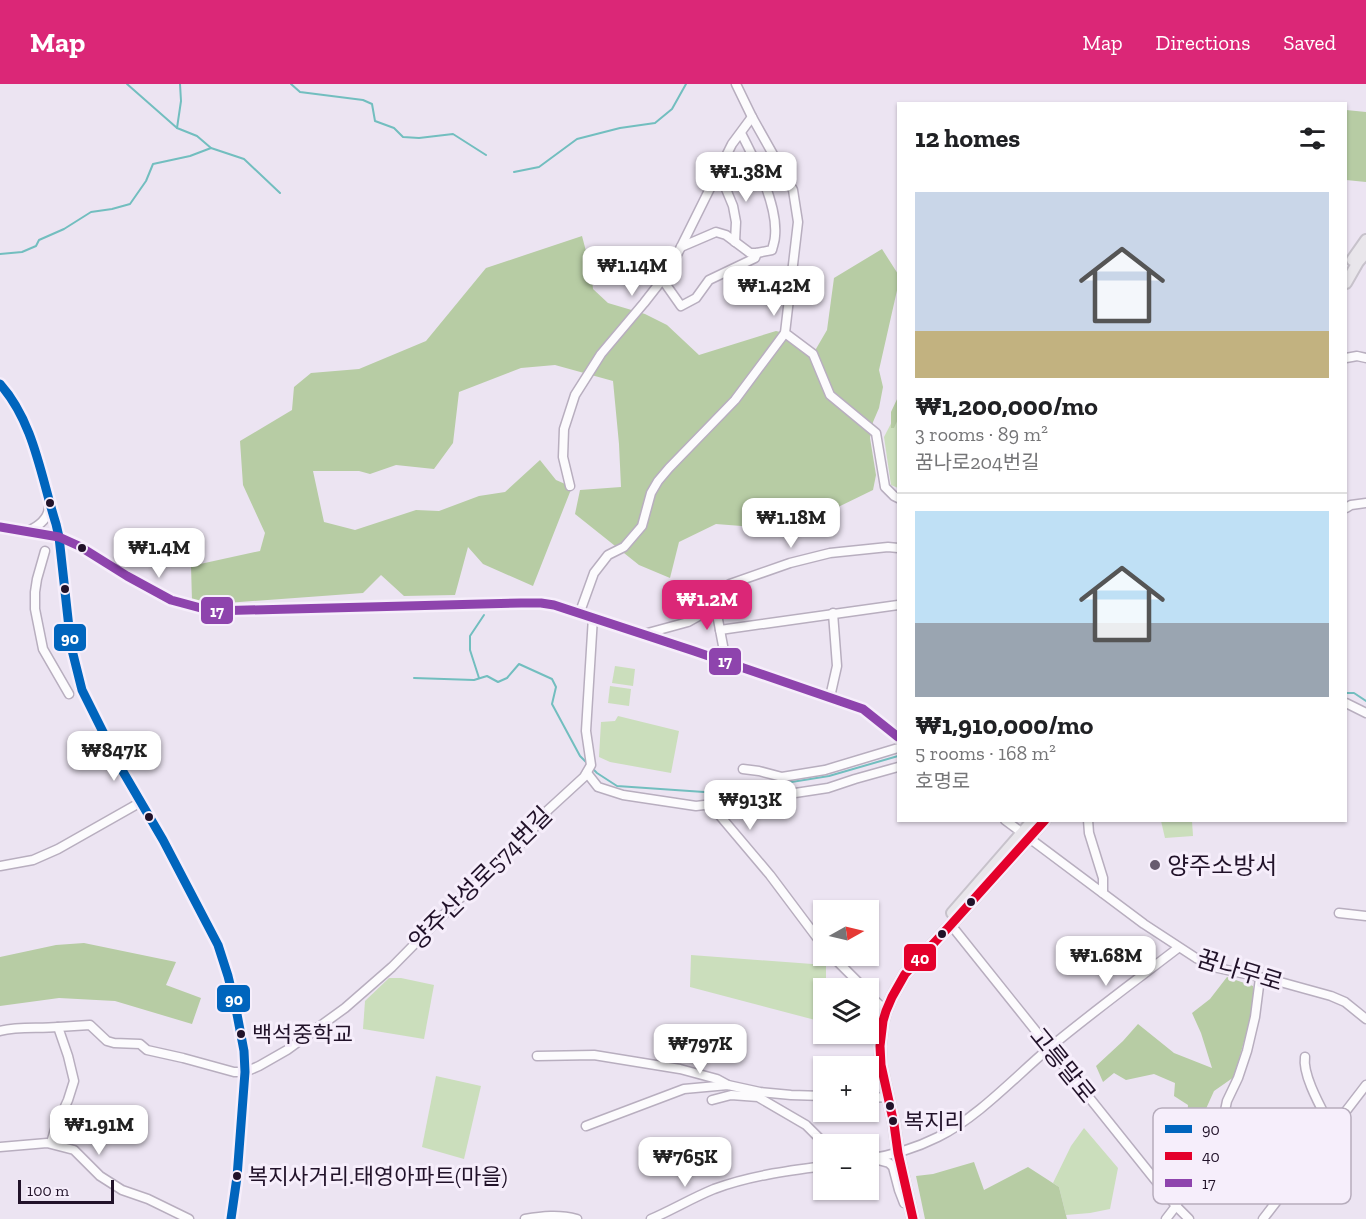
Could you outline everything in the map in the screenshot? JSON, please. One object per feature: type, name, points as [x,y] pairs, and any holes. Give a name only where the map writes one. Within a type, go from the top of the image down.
[{"type":"main road","points":[[1359,262],[1366,240]]},
{"type":"main road","points":[[1347,281],[1366,253]]},
{"type":"main road","points":[[884,1009],[905,974],[951,924],[1025,836],[1032,822]]},
{"type":"main road","points":[[907,1219],[895,1154],[894,1124],[879,1097],[880,1046],[884,1009],[891,987],[912,955],[1025,836],[1042,822]]},
{"type":"main road","points":[[895,1154],[913,1219]]},
{"type":"street","points":[[581,613],[594,573],[608,555],[624,547],[642,526],[651,493],[658,481],[735,400],[785,333],[798,222],[793,190],[736,84]]},
{"type":"street","points":[[570,486],[563,458],[564,429],[575,395],[601,354],[669,271],[732,144],[752,117]]},
{"type":"street","points":[[681,247],[716,232],[726,236],[750,253],[772,250],[775,235],[772,208],[756,164],[741,133]]},
{"type":"street","points":[[719,172],[733,206],[736,222],[735,242]]},
{"type":"street","points":[[663,279],[681,306],[696,298],[709,280],[755,258],[757,253]]},
{"type":"street","points":[[785,333],[813,354],[830,395],[876,433],[885,487],[897,498]]},
{"type":"street","points":[[1347,358],[1357,356],[1366,358]]},
{"type":"street","points":[[0,384],[12,399],[24,423],[59,537],[71,646],[82,690],[122,770],[163,840],[218,945],[228,976],[244,1051],[245,1072],[237,1177],[231,1219]]},
{"type":"street","points":[[26,532],[38,527],[48,516],[49,500]]},
{"type":"street","points":[[1347,508],[1366,503]]},
{"type":"street","points":[[0,527],[59,537],[158,594],[171,600],[212,611],[521,603],[554,605],[862,709],[897,736]]},
{"type":"street","points":[[723,661],[724,651],[716,609],[718,591],[730,584],[790,563],[830,553],[897,548]]},
{"type":"street","points":[[45,551],[36,586],[35,609],[43,650],[69,694]]},
{"type":"street","points":[[644,634],[688,622],[717,603]]},
{"type":"street","points":[[720,630],[897,605]]},
{"type":"street","points":[[830,697],[837,666],[833,613]]},
{"type":"street","points":[[593,617],[586,731],[589,769],[598,788],[623,795],[696,806],[828,788],[897,767]]},
{"type":"street","points":[[1347,704],[1366,713]]},
{"type":"street","points":[[743,769],[782,777],[825,770],[897,748]]},
{"type":"street","name":"양주산성로574번길","points":[[245,1072],[287,1050],[345,1008],[392,967],[464,895],[523,842],[548,810],[584,777],[589,769]]},
{"type":"street","points":[[0,866],[33,860],[58,849],[141,802]]},
{"type":"street","points":[[710,804],[770,875],[813,932]]},
{"type":"street","name":"꿈나무로","points":[[1008,822],[1178,948],[1196,958],[1218,968],[1331,996],[1346,1002],[1366,1019]]},
{"type":"street","points":[[1088,822],[1089,833],[1103,878],[1103,893]]},
{"type":"street","points":[[1339,913],[1366,916]]},
{"type":"street","name":"고릉말로","points":[[951,924],[1153,1177]]},
{"type":"street","points":[[879,1158],[895,1154],[938,1137],[956,1127],[1050,1048],[1178,948]]},
{"type":"street","points":[[842,966],[854,978]]},
{"type":"street","points":[[1226,1108],[1247,1051],[1255,1017],[1260,978]]},
{"type":"street","points":[[879,1004],[884,1009]]},
{"type":"street","points":[[0,1031],[90,1025],[107,1041],[140,1044],[147,1050],[234,1072],[245,1072]]},
{"type":"street","points":[[51,1143],[74,1081],[58,1027]]},
{"type":"street","points":[[537,1056],[594,1055],[658,1065],[760,1092],[813,1096]]},
{"type":"street","points":[[1305,1057],[1304,1064],[1311,1086],[1322,1108]]},
{"type":"street","points":[[586,1126],[684,1089],[728,1085]]},
{"type":"street","points":[[1348,1108],[1366,1085]]},
{"type":"street","points":[[712,1100],[731,1095],[758,1097],[806,1125],[815,1134]]},
{"type":"street","points":[[0,1148],[51,1143],[74,1150],[100,1176],[122,1190],[148,1199],[189,1219]]},
{"type":"street","points":[[879,1160],[889,1163],[893,1167],[898,1190],[904,1203]]},
{"type":"street","points":[[651,1219],[712,1190],[737,1182],[764,1175],[813,1168]]},
{"type":"street","points":[[1263,1219],[1274,1204]]},
{"type":"street","points":[[1166,1219],[1176,1206]]},
{"type":"street","name":"고릉말로","points":[[1176,1206],[1189,1219]]},
{"type":"street","points":[[525,1219],[554,1215],[577,1219]]},
{"type":"green space","points":[[1347,110],[1366,112],[1366,182],[1347,180]]},
{"type":"green space","points":[[582,236],[591,270],[593,289],[608,303],[645,314],[667,325],[699,355],[776,331],[785,333],[813,354],[827,330],[834,278],[882,249],[897,272],[897,290],[879,370],[883,387],[870,438],[876,475],[873,490],[791,530],[716,524],[679,542],[670,578],[639,565],[575,514],[580,490],[621,487],[613,381],[555,365],[521,368],[459,392],[453,443],[434,469],[396,465],[370,474],[359,471],[313,471],[324,522],[355,530],[416,510],[439,511],[479,496],[505,492],[540,460],[556,480],[572,487],[533,586],[483,564],[468,547],[455,595],[404,596],[381,575],[363,593],[213,604],[192,601],[191,566],[260,551],[265,533],[243,485],[240,441],[292,410],[294,387],[311,373],[359,369],[426,341],[486,268]]},
{"type":"green space","points":[[897,399],[897,421],[894,428],[891,428],[891,412]]},
{"type":"green space","points":[[897,412],[897,488],[891,485],[884,437]]},
{"type":"green space","points":[[615,666],[635,669],[633,686],[612,683]]},
{"type":"green space","points":[[610,686],[631,689],[629,706],[608,703]]},
{"type":"green space","points":[[618,716],[679,731],[671,773],[610,762],[599,757],[601,722],[615,721]]},
{"type":"green space","points":[[1161,822],[1192,822],[1193,836],[1165,838]]},
{"type":"green space","points":[[84,943],[176,962],[166,985],[201,998],[192,1024],[115,1001],[59,998],[0,1006],[0,957],[56,945]]},
{"type":"green space","points":[[691,955],[826,966],[826,978],[813,978],[813,1019],[690,987]]},
{"type":"green space","points":[[1227,977],[1253,986],[1254,1006],[1234,1077],[1214,1091],[1206,1108],[1188,1108],[1188,1105],[1174,1096],[1175,1083],[1154,1074],[1126,1080],[1114,1073],[1103,1082],[1096,1066],[1138,1024],[1174,1053],[1212,1068],[1192,1013],[1210,999]]},
{"type":"green space","points":[[389,978],[401,978],[434,985],[424,1039],[363,1029],[365,1001]]},
{"type":"green space","points":[[436,1076],[481,1086],[464,1159],[422,1147]]},
{"type":"green space","points":[[1084,1128],[1118,1168],[1110,1209],[1066,1215],[1059,1187],[1053,1183],[1071,1146]]},
{"type":"green space","points":[[974,1162],[984,1190],[1028,1167],[1059,1187],[1067,1219],[925,1219],[916,1176],[933,1174]]},
{"type":"waterway","points":[[127,84],[177,128]]},
{"type":"waterway","points":[[180,84],[181,101],[177,128],[197,136],[211,148]]},
{"type":"waterway","points":[[291,84],[300,92],[363,100],[372,104],[375,121],[394,128],[403,137],[419,138],[453,134],[486,155]]},
{"type":"waterway","points":[[514,172],[539,167],[577,139],[620,128],[655,123],[672,109],[686,84]]},
{"type":"waterway","points":[[0,254],[22,252],[36,246],[39,240],[64,229],[91,212],[130,204],[146,181],[153,164],[190,156],[211,148],[244,159],[280,193]]},
{"type":"waterway","points":[[479,678],[470,650],[470,636],[484,615]]},
{"type":"waterway","points":[[414,678],[474,680],[487,676],[498,682],[507,678],[519,664],[552,679],[556,687],[552,704],[580,756],[587,763]]},
{"type":"waterway","points":[[1347,693],[1354,693],[1366,701]]},
{"type":"waterway","points":[[593,769],[617,786],[704,792],[829,776],[897,756]]},
{"type":"transit line","name":"90","points":[[0,384],[12,399],[29,433],[56,524],[71,646],[82,690],[122,770],[163,840],[218,945],[228,976],[244,1051],[245,1072],[237,1177],[231,1219]]},
{"type":"transit line","name":"17","points":[[0,527],[59,537],[79,546],[171,600],[212,611],[521,603],[554,605],[863,709],[897,736]]},
{"type":"transit line","name":"40","points":[[913,1219],[881,1065],[880,1046],[886,1011],[905,974],[1043,822]]},
{"type":"place","name":"양주소방서","points":[[1155,865]]},
{"type":"place","name":"백석중학교","points":[[241,1034]]},
{"type":"place","name":"복지리","points":[[893,1121]]},
{"type":"place","name":"복지사거리.태영아파트(마을)","points":[[237,1176]]}]
